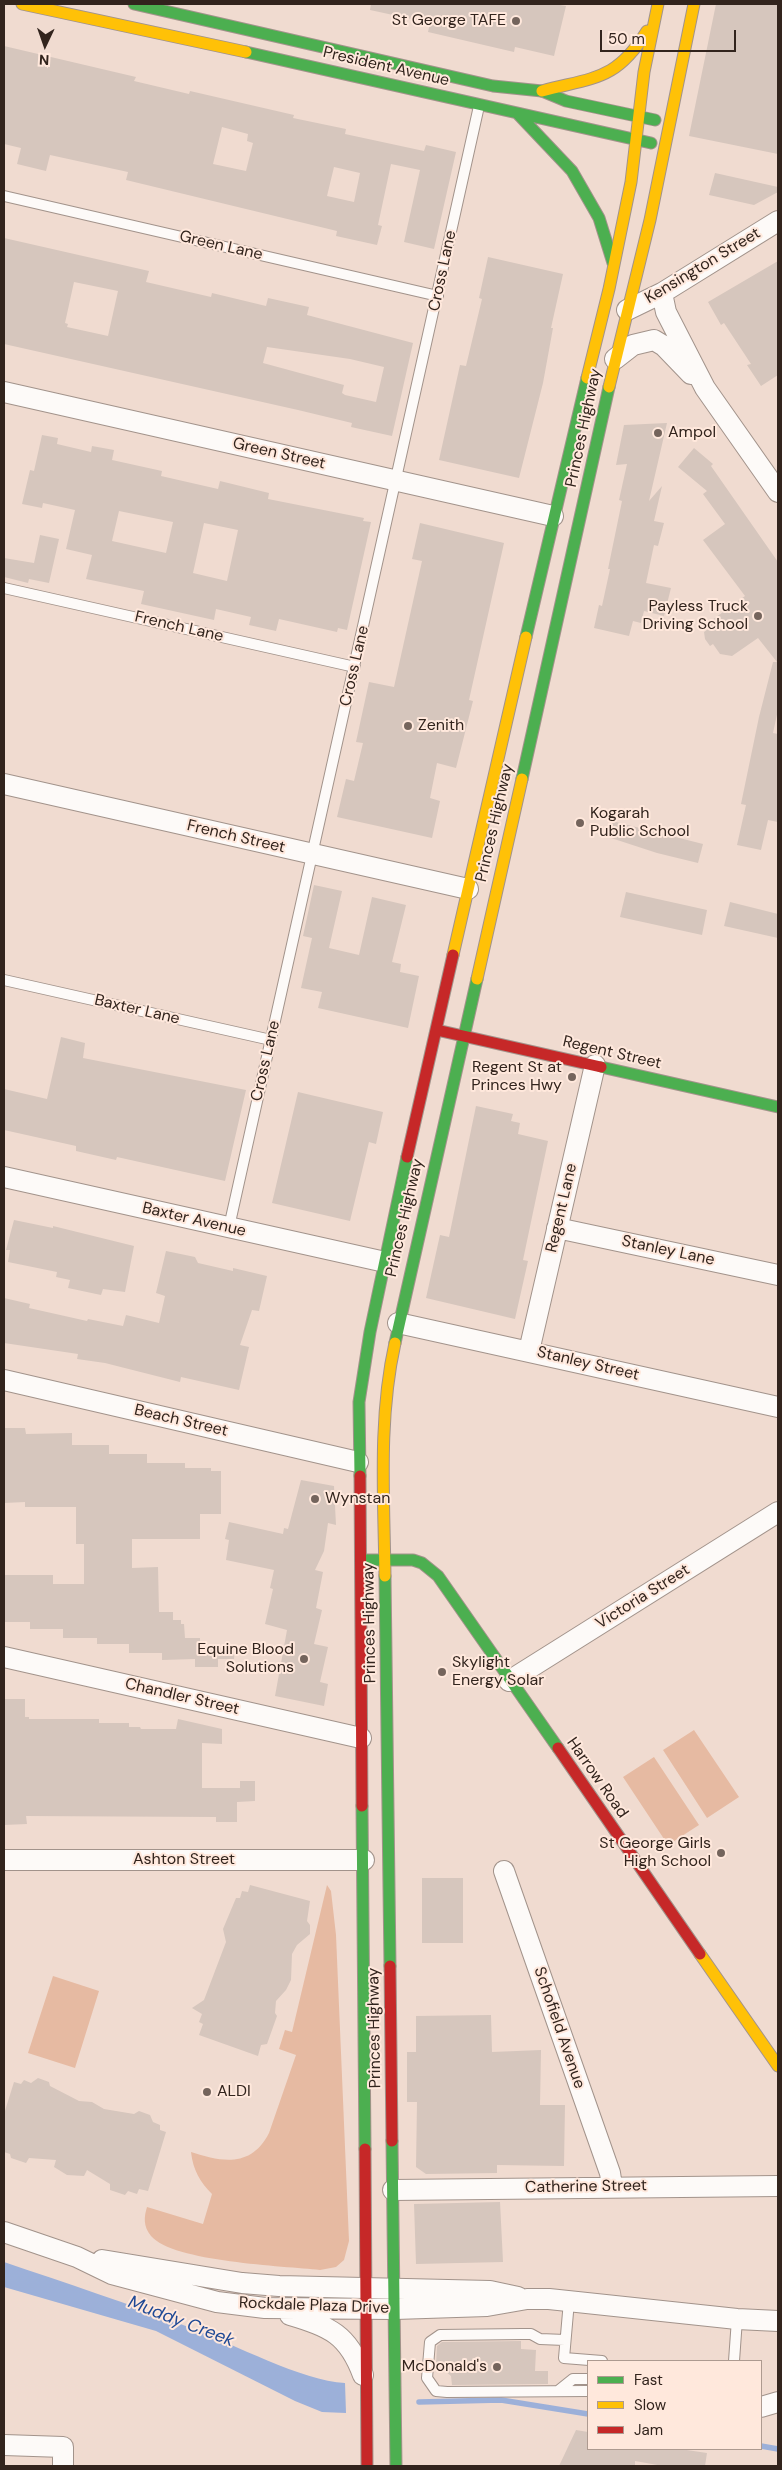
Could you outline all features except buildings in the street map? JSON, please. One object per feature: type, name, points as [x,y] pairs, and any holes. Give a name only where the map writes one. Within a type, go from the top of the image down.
[{"type":"main road","name":"President Avenue","points":[[22,4],[100,19],[665,146]]},
{"type":"main road","name":"President Avenue","points":[[43,4],[100,19]]},
{"type":"main road","name":"President Avenue","points":[[134,4],[492,86],[542,91],[566,101],[669,123]]},
{"type":"main road","name":"Princes Highway","points":[[396,2466],[385,1560],[385,1402],[388,1373],[615,359],[650,220],[694,4]]},
{"type":"main road","points":[[542,91],[569,82],[597,79],[622,65],[634,53],[656,9]]},
{"type":"main road","name":"Princes Highway","points":[[367,2466],[364,1860],[358,1462],[361,1380],[385,1262],[468,889],[553,516],[614,267],[631,182],[637,116],[656,9]]},
{"type":"main road","points":[[518,114],[572,171],[599,218],[614,267]]},
{"type":"main road","name":"Regent Street","points":[[438,1030],[778,1107]]},
{"type":"main road","name":"Harrow Road","points":[[360,1560],[405,1559],[422,1563],[438,1576],[509,1681],[778,2066]]},
{"type":"street","name":"Kensington Street","points":[[627,310],[662,292],[778,221]]},
{"type":"street","points":[[662,292],[666,312],[705,388],[778,492]]},
{"type":"street","points":[[615,359],[633,345],[654,340],[664,346],[705,388]]},
{"type":"street","name":"Green Street","points":[[4,392],[553,516]]},
{"type":"street","name":"French Street","points":[[4,784],[468,889]]},
{"type":"street","name":"Regent Lane","points":[[529,1351],[595,1065]]},
{"type":"street","name":"Baxter Avenue","points":[[4,1177],[385,1262]]},
{"type":"street","name":"Stanley Lane","points":[[557,1228],[778,1275]]},
{"type":"street","name":"Stanley Street","points":[[398,1323],[778,1407]]},
{"type":"street","name":"Beach Street","points":[[4,1380],[358,1462]]},
{"type":"street","name":"Victoria Street","points":[[509,1681],[778,1512]]},
{"type":"street","name":"Chandler Street","points":[[4,1657],[361,1738]]},
{"type":"street","name":"Ashton Street","points":[[4,1860],[364,1860]]},
{"type":"street","name":"Schofield Avenue","points":[[504,1871],[607,2164],[612,2186]]},
{"type":"street","name":"Catherine Street","points":[[393,2190],[612,2186],[778,2186]]},
{"type":"street","name":"Rockdale Plaza Drive","points":[[4,2232],[77,2257],[112,2274],[217,2302],[265,2308],[395,2309],[487,2306],[527,2300],[568,2301],[737,2319],[778,2321]]},
{"type":"street","name":"Rockdale Plaza Drive","points":[[77,2257],[242,2283],[279,2286],[394,2287],[490,2291],[527,2300]]},
{"type":"street","points":[[265,2308],[331,2329],[351,2348],[366,2382]]},
{"type":"street","points":[[762,2407],[778,2402]]},
{"type":"street","points":[[4,2445],[63,2457]]},
{"type":"lane","name":"Cross Lane","points":[[229,1228],[480,105]]},
{"type":"lane","name":"Green Lane","points":[[4,196],[438,296]]},
{"type":"lane","name":"French Lane","points":[[4,588],[355,667]]},
{"type":"lane","name":"Baxter Lane","points":[[4,980],[271,1040]]},
{"type":"lane","points":[[568,2301],[564,2358],[589,2360]]},
{"type":"lane","points":[[734,2360],[737,2319]]},
{"type":"lane","points":[[565,2340],[540,2339],[531,2334],[440,2335],[430,2342],[428,2348],[428,2378],[436,2391],[587,2391]]},
{"type":"lane","points":[[558,2391],[573,2379],[587,2379]]},
{"type":"shaded area","points":[[694,1730],[739,1797],[707,1818],[663,1750]]},
{"type":"shaded area","points":[[654,1757],[699,1825],[668,1845],[623,1777]]},
{"type":"shaded area","points":[[327,1885],[331,1891],[336,1935],[349,2241],[344,2260],[336,2267],[320,2270],[230,2261],[182,2252],[163,2245],[151,2236],[145,2225],[147,2207],[203,2224],[212,2194],[198,2175],[193,2164],[191,2152],[225,2160],[245,2157],[262,2144],[269,2133],[296,2055],[279,2049],[285,2030],[292,2032]]},
{"type":"shaded area","points":[[53,1976],[99,1991],[75,2068],[28,2053]]},
{"type":"water","points":[[4,2262],[168,2319],[289,2369],[328,2381],[345,2383],[346,2413],[322,2412],[295,2401],[156,2331],[4,2287]]},
{"type":"waterway","name":"Muddy Creek","points":[[419,2402],[501,2400],[587,2414]]},
{"type":"waterway","name":"Muddy Creek","points":[[762,2446],[778,2449]]},
{"type":"traffic: fast","points":[[134,4],[493,86],[542,91],[566,101],[655,120]]},
{"type":"traffic: fast","points":[[246,52],[651,143]]},
{"type":"traffic: fast","points":[[518,114],[572,171],[599,218],[613,263]]},
{"type":"traffic: fast","points":[[526,637],[587,378]]},
{"type":"traffic: fast","points":[[522,779],[609,387]]},
{"type":"traffic: fast","points":[[395,1343],[477,979]]},
{"type":"traffic: fast","points":[[601,1067],[778,1107]]},
{"type":"traffic: fast","points":[[360,1476],[359,1402],[370,1332],[407,1157]]},
{"type":"traffic: fast","points":[[361,1560],[413,1560],[422,1563],[438,1576],[558,1748]]},
{"type":"traffic: fast","points":[[385,1576],[390,1966]]},
{"type":"traffic: fast","points":[[362,1806],[365,2149]]},
{"type":"traffic: fast","points":[[392,2141],[396,2466]]},
{"type":"traffic: slow","points":[[22,4],[246,52]]},
{"type":"traffic: slow","points":[[587,378],[609,289],[631,182],[644,72],[658,4]]},
{"type":"traffic: slow","points":[[609,387],[650,220],[694,4]]},
{"type":"traffic: slow","points":[[542,91],[590,79],[614,68],[636,47],[647,31]]},
{"type":"traffic: slow","points":[[453,955],[526,637]]},
{"type":"traffic: slow","points":[[477,979],[522,779]]},
{"type":"traffic: slow","points":[[385,1576],[384,1430],[386,1400],[395,1343]]},
{"type":"traffic: slow","points":[[700,1954],[778,2066]]},
{"type":"traffic: jam","points":[[407,1157],[453,955]]},
{"type":"traffic: jam","points":[[441,1031],[601,1067]]},
{"type":"traffic: jam","points":[[360,1476],[362,1806]]},
{"type":"traffic: jam","points":[[558,1748],[700,1954]]},
{"type":"traffic: jam","points":[[390,1966],[392,2141]]},
{"type":"traffic: jam","points":[[365,2149],[367,2466]]},
{"type":"place","name":"St George TAFE","points":[[516,21]]},
{"type":"place","name":"Ampol","points":[[658,433]]},
{"type":"place","name":"Payless Truck Driving School","points":[[758,616]]},
{"type":"place","name":"Zenith","points":[[408,726]]},
{"type":"place","name":"Kogarah Public School","points":[[580,823]]},
{"type":"place","name":"Regent St at Princes Hwy","points":[[572,1077]]},
{"type":"place","name":"Wynstan","points":[[315,1499]]},
{"type":"place","name":"Equine Blood Solutions","points":[[304,1659]]},
{"type":"place","name":"Skylight Energy Solar","points":[[442,1672]]},
{"type":"place","name":"St George Girls High School","points":[[721,1853]]},
{"type":"place","name":"ALDI","points":[[207,2092]]},
{"type":"place","name":"McDonald's","points":[[497,2367]]}]
